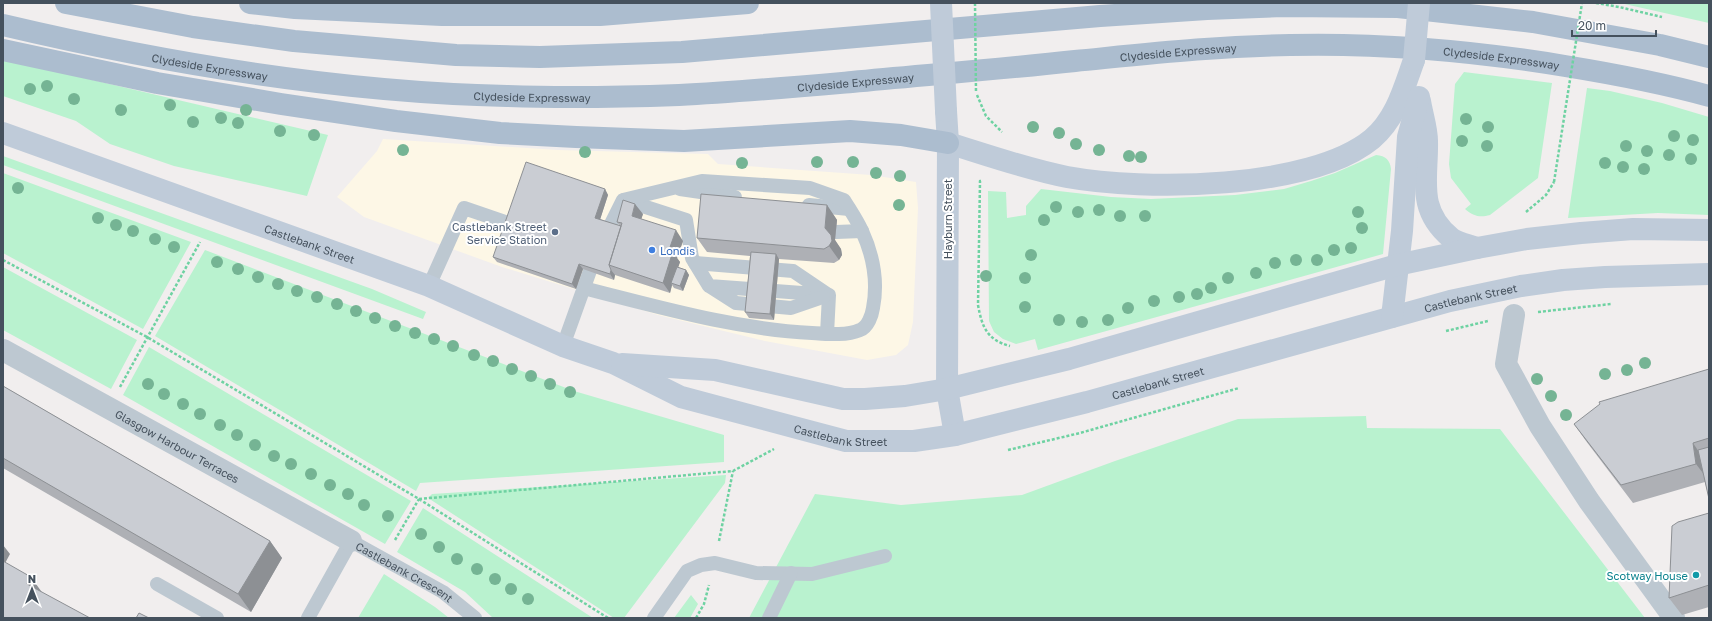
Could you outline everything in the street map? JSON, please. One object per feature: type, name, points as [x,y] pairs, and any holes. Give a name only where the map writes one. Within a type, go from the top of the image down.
[{"type":"main road","points":[[66,3],[193,27],[294,41],[456,55],[540,57],[682,52],[1207,9],[1290,6],[1398,7],[1533,22],[1660,45],[1709,57]]},
{"type":"main road","points":[[250,3],[295,8],[442,15],[592,15],[748,3]]},
{"type":"main road","name":"Hayburn Street","points":[[941,3],[948,143],[947,389],[955,435]]},
{"type":"main road","points":[[1419,3],[1414,60],[1427,139],[1425,190],[1429,206],[1438,224],[1452,239],[1477,248]]},
{"type":"main road","name":"Clydeside Expressway","points":[[3,25],[64,40],[188,63],[305,80],[393,90],[506,96],[690,94],[789,87],[1186,50],[1289,45],[1371,45],[1445,50],[1523,59],[1630,77],[1709,96]]},
{"type":"main road","points":[[3,50],[157,83],[281,104],[396,121],[500,133],[684,141],[850,131],[901,135],[948,143],[1023,167],[1067,177],[1114,183],[1150,184],[1208,183],[1274,176],[1320,166],[1353,151],[1372,139],[1386,124],[1399,103],[1414,60]]},
{"type":"main road","points":[[1392,317],[1402,231],[1408,137],[1419,97]]},
{"type":"main road","name":"Castlebank Street","points":[[3,133],[429,286],[563,346],[613,363],[681,397],[846,440],[914,440],[955,435],[1074,405],[1450,301],[1521,286],[1563,280],[1645,275],[1709,274]]},
{"type":"main road","name":"Castlebank Street","points":[[613,363],[715,370],[843,399],[905,396],[947,389],[1029,369],[1397,265],[1477,248],[1527,239],[1633,229],[1709,230]]},
{"type":"street","points":[[1514,315],[1506,364],[1540,426],[1589,501],[1674,618]]},
{"type":"street","name":"Glasgow Harbour Terraces","points":[[3,350],[351,541]]},
{"type":"lane","points":[[584,288],[735,325],[794,332],[827,334],[846,333],[861,330],[871,317],[876,292],[872,262],[862,231],[844,200],[810,188],[702,181],[623,200]]},
{"type":"lane","points":[[674,188],[721,196],[744,198]]},
{"type":"lane","points":[[623,200],[686,220],[702,221]]},
{"type":"lane","points":[[563,346],[597,253],[623,200]]},
{"type":"lane","points":[[799,204],[849,208]]},
{"type":"lane","points":[[429,286],[464,208],[538,233]]},
{"type":"lane","points":[[686,220],[692,258],[710,286],[830,296]]},
{"type":"lane","points":[[836,232],[862,231]]},
{"type":"lane","points":[[582,248],[597,253]]},
{"type":"lane","points":[[695,263],[793,271],[830,296]]},
{"type":"lane","points":[[827,334],[830,296]]},
{"type":"lane","points":[[308,618],[351,541]]},
{"type":"lane","name":"Castlebank Crescent","points":[[351,541],[443,592],[475,618]]},
{"type":"lane","points":[[654,618],[687,571],[701,565],[715,563],[756,573],[812,574],[885,556]]},
{"type":"lane","points":[[769,618],[790,574]]},
{"type":"lane","points":[[157,584],[217,618]]},
{"type":"path","points":[[975,3],[976,93],[986,116],[1003,133]]},
{"type":"path","points":[[1522,215],[1546,195],[1554,182],[1582,3]]},
{"type":"path","points":[[1596,3],[1664,18]]},
{"type":"path","points":[[987,182],[980,181],[978,305],[981,321],[989,336],[1000,344],[1014,348],[1024,348],[1029,369]]},
{"type":"path","points":[[109,408],[200,242]]},
{"type":"path","points":[[3,260],[147,337],[419,499],[608,618]]},
{"type":"path","points":[[1074,405],[1080,433]]},
{"type":"path","points":[[419,499],[733,471],[780,446]]},
{"type":"path","points":[[384,559],[419,499]]},
{"type":"shaded area","points":[[383,139],[558,150],[708,154],[718,164],[871,175],[916,182],[918,208],[913,322],[908,345],[896,355],[867,360],[765,341],[658,315],[502,267],[364,217],[337,197],[377,151]]},
{"type":"green space","points":[[1620,3],[1709,3],[1709,23]]},
{"type":"green space","points":[[3,59],[328,135],[307,196],[174,166],[110,144],[76,121],[3,96]]},
{"type":"green space","points":[[1464,72],[1552,83],[1538,178],[1490,215],[1486,216],[1477,216],[1465,209],[1471,204],[1451,178],[1449,164],[1455,84]]},
{"type":"green space","points":[[1587,88],[1610,91],[1662,103],[1709,117],[1709,215],[1658,213],[1568,218]]},
{"type":"green space","points":[[1376,155],[1387,159],[1390,163],[1391,169],[1383,254],[1038,350],[1035,339],[1016,344],[1003,339],[994,332],[989,321],[988,191],[1006,192],[1007,218],[1026,215],[1026,206],[1041,189],[1111,197],[1151,199],[1235,195],[1284,189],[1335,173]]},
{"type":"green space","points":[[3,156],[372,289],[426,312],[423,319],[3,165]]},
{"type":"green space","points":[[3,173],[191,242],[143,329],[3,253]]},
{"type":"green space","points":[[205,250],[574,391],[724,435],[724,462],[420,483],[416,491],[155,336]]},
{"type":"green space","points":[[3,267],[137,340],[111,389],[3,330]]},
{"type":"green space","points":[[149,347],[411,501],[385,544],[123,395]]},
{"type":"green space","points":[[1366,416],[1367,428],[1500,429],[1645,618],[749,618],[815,494],[901,505],[1022,495],[1115,461],[1238,419]]},
{"type":"green space","points":[[726,475],[725,483],[624,618],[614,618],[428,498],[432,494]]},
{"type":"green space","points":[[423,508],[593,618],[493,618],[465,592],[397,552]]},
{"type":"green space","points":[[384,574],[435,607],[449,618],[358,618]]},
{"type":"green space","points":[[691,595],[698,604],[690,618],[674,618]]},
{"type":"building","points":[[526,162],[605,189],[595,218],[621,226],[609,265],[611,270],[610,274],[579,264],[572,284],[493,257]]},
{"type":"building","points":[[701,194],[827,205],[825,228],[831,235],[832,241],[829,246],[824,249],[697,238]]},
{"type":"building","name":"Londis","points":[[623,200],[635,204],[632,216],[676,230],[669,250],[673,251],[663,283],[609,265],[622,223],[617,222]]},
{"type":"building","points":[[751,252],[776,254],[770,314],[745,312]]},
{"type":"building","points":[[677,267],[686,270],[680,286],[671,283]]},
{"type":"building","points":[[1709,369],[1709,438],[1693,443],[1696,464],[1621,485],[1574,424],[1600,404],[1599,402]]},
{"type":"building","points":[[3,386],[270,541],[238,594],[3,458]]},
{"type":"building","points":[[1709,447],[1709,499],[1698,450]]},
{"type":"building","points":[[1709,513],[1709,585],[1669,598],[1672,526],[1678,522]]},
{"type":"building","points":[[3,561],[31,577],[27,584],[90,618],[3,618]]},
{"type":"building","points":[[139,613],[149,618],[136,618]]},
{"type":"place","name":"Castlebank Street Service Station","points":[[555,232]]},
{"type":"place","name":"Londis","points":[[652,250]]},
{"type":"place","name":"Scotway House","points":[[1696,575]]}]
